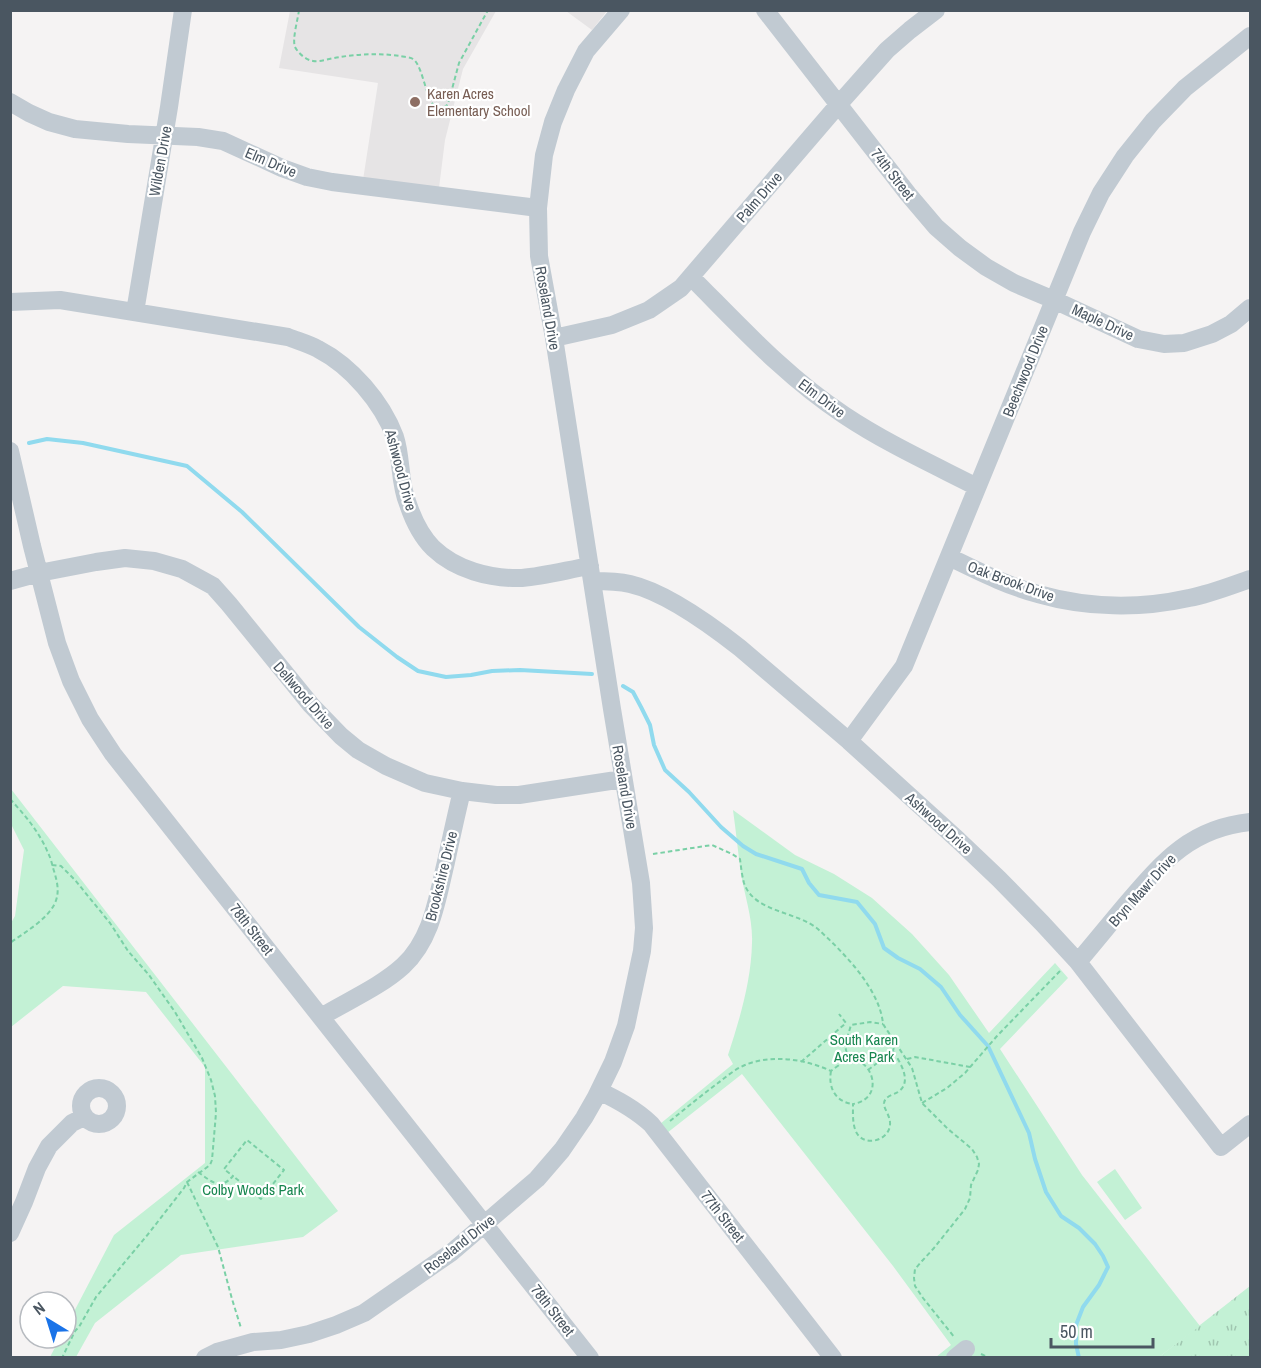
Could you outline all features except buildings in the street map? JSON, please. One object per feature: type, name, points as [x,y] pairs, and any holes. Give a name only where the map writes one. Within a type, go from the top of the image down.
[{"type":"street","name":"Wilden Drive","points":[[135,312],[183,10]]},
{"type":"street","name":"Roseland Drive","points":[[205,1358],[217,1352],[253,1342],[281,1340],[336,1326],[364,1313],[452,1252],[537,1179],[562,1150],[599,1091],[613,1062],[626,1026],[642,951],[644,928],[641,883],[539,256],[538,208],[544,155],[553,122],[566,90],[586,51],[621,10]]},
{"type":"street","name":"74th Street","points":[[765,10],[908,194],[936,226],[986,267],[1014,283],[1054,300]]},
{"type":"street","name":"Palm Drive","points":[[554,338],[612,325],[649,310],[681,288],[887,50],[936,10]]},
{"type":"street","name":"Beechwood Drive","points":[[849,741],[904,666],[1082,232],[1101,193],[1125,156],[1153,121],[1185,88],[1251,36]]},
{"type":"street","name":"Elm Drive","points":[[10,102],[49,122],[75,129],[128,134],[198,136],[223,141],[307,177],[538,208]]},
{"type":"street","name":"Elm Drive","points":[[691,276],[770,356],[843,414],[879,436],[977,487]]},
{"type":"street","name":"Ashwood Drive","points":[[10,302],[60,300],[288,337],[319,349],[346,367],[369,391],[381,409],[395,437],[400,475],[407,503],[418,528],[431,546],[461,567],[484,575],[513,578],[591,574],[645,589],[658,594],[709,625],[740,648],[849,741],[999,879],[1078,963],[1221,1147],[1251,1124]]},
{"type":"street","name":"Maple Drive","points":[[1054,300],[1138,339],[1164,344],[1184,343],[1212,334],[1231,324],[1251,308]]},
{"type":"street","name":"78th Street","points":[[10,451],[57,643],[71,681],[90,719],[120,764],[590,1358]]},
{"type":"street","name":"Oak Brook Drive","points":[[949,557],[989,576],[1036,594],[1072,602],[1124,606],[1157,604],[1190,598],[1251,579]]},
{"type":"street","name":"Dellwood Drive","points":[[10,581],[39,573],[125,558],[154,561],[183,569],[213,586],[311,705],[341,736],[358,750],[425,783],[462,791],[519,795],[623,778]]},
{"type":"street","name":"Brookshire Drive","points":[[321,1017],[381,982],[403,966],[418,947],[430,926],[462,791]]},
{"type":"street","name":"Bryn Mawr Drive","points":[[1078,963],[1155,870],[1180,848],[1207,833],[1236,823],[1251,822]]},
{"type":"street","name":"77th Street","points":[[599,1091],[638,1112],[651,1124],[833,1358]]},
{"type":"street","points":[[10,1233],[48,1146],[72,1123],[84,1116]]},
{"type":"path","points":[[299,10],[295,47],[300,54],[312,61],[363,55],[414,59],[423,75],[430,102],[439,108],[448,104],[459,63],[488,10]]},
{"type":"path","points":[[10,799],[37,832],[48,853],[57,880],[58,894],[49,913],[10,943]]},
{"type":"path","points":[[649,854],[712,845],[732,854],[740,860],[745,885],[753,897],[761,904],[812,923],[859,972],[876,999],[883,1024],[907,1059],[922,1103],[972,1149],[977,1157],[978,1170],[971,1185],[970,1198],[965,1209],[915,1269],[914,1278],[915,1286],[960,1345],[961,1353],[970,1352],[990,1358]]},
{"type":"path","points":[[52,865],[61,866],[75,879],[176,1012],[202,1058],[211,1080],[216,1113],[210,1165],[187,1182],[149,1233],[96,1297],[62,1358]]},
{"type":"path","points":[[922,1103],[947,1088],[972,1065],[1060,972]]},
{"type":"path","points":[[839,1014],[846,1023],[851,1025],[870,1022],[883,1024]]},
{"type":"path","points":[[801,1062],[846,1023]]},
{"type":"path","points":[[848,1060],[845,1045],[851,1025]]},
{"type":"path","points":[[868,1070],[893,1051],[895,1044]]},
{"type":"path","points":[[852,1104],[855,1129],[861,1138],[869,1142],[875,1141],[888,1131],[889,1118],[884,1103],[886,1097],[900,1091],[905,1078],[904,1070],[893,1051]]},
{"type":"path","points":[[907,1059],[915,1057],[972,1065]]},
{"type":"path","points":[[670,1121],[724,1078],[743,1066],[756,1062],[785,1059],[812,1063],[831,1071]]},
{"type":"path","points":[[848,1060],[856,1061],[867,1067],[872,1077],[871,1091],[861,1102],[846,1103],[833,1092],[830,1083],[831,1071],[848,1060]]},
{"type":"path","points":[[247,1140],[284,1170],[261,1199],[232,1176],[224,1169],[247,1140]]},
{"type":"path","points":[[198,1172],[218,1184],[223,1184],[232,1176]]},
{"type":"path","points":[[187,1182],[218,1247],[241,1328]]},
{"type":"shaded area","name":"Karen Acres Elementary School","points":[[290,11],[496,11],[463,69],[445,140],[439,188],[363,180],[378,83],[279,68]]},
{"type":"shaded area","points":[[566,11],[607,11],[592,30]]},
{"type":"green space","name":"Colby Woods Park","points":[[11,789],[338,1211],[303,1237],[181,1255],[95,1323],[76,1357],[50,1357],[54,1350],[78,1350],[78,1304],[114,1235],[205,1163],[205,1067],[146,992],[63,986],[11,1027],[11,923],[15,916],[24,850],[11,824]]},
{"type":"green space","name":"South Karen Acres Park","points":[[733,810],[795,855],[834,874],[872,898],[912,934],[949,975],[989,1033],[1055,963],[1068,978],[1000,1049],[1082,1175],[1200,1326],[1159,1357],[936,1357],[951,1345],[893,1266],[742,1074],[667,1133],[660,1124],[733,1064],[728,1055],[747,986],[752,943]]},
{"type":"green space","points":[[1115,1169],[1142,1208],[1125,1220],[1097,1182]]},
{"type":"green space","points":[[1250,1286],[1250,1357],[1159,1357]]},
{"type":"waterway","points":[[29,443],[47,439],[83,443],[187,466],[242,512],[359,627],[418,671],[446,677],[520,670],[592,674]]},
{"type":"waterway","points":[[623,686],[633,692],[650,725],[654,745],[665,770],[721,827],[756,854],[802,869],[809,883],[819,895],[857,902],[875,924],[884,948],[920,969],[941,987],[960,1015],[988,1046],[1029,1133],[1046,1192],[1061,1216],[1079,1228],[1095,1244],[1108,1267],[1099,1285],[1083,1307],[1076,1325],[1079,1358]]},
{"type":"place","name":"Karen Acres Elementary School","points":[[415,102]]}]
